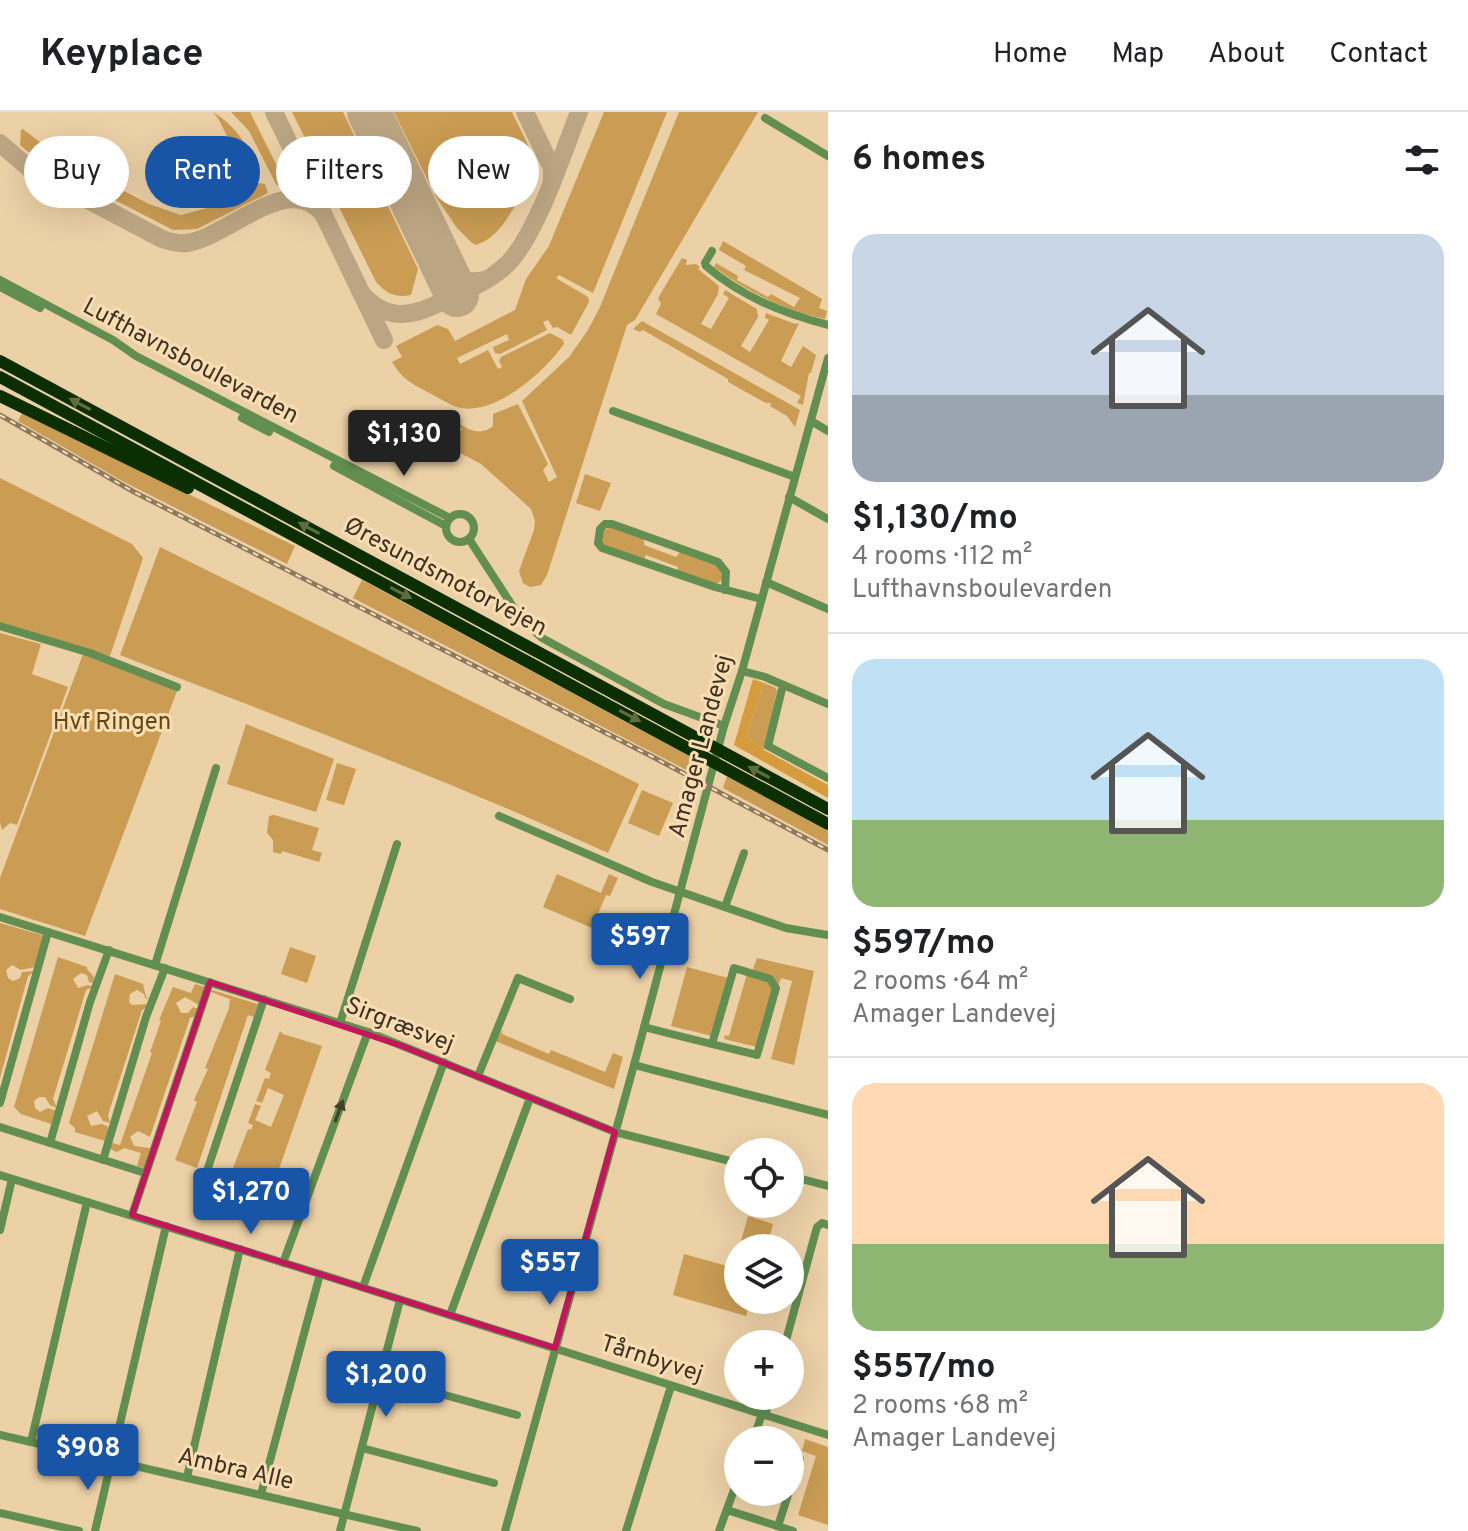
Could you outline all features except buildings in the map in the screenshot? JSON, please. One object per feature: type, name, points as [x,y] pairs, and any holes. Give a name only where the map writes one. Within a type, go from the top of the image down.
[{"type":"highway","name":"Øresundsmotorvejen","points":[[0,358],[828,809]]},
{"type":"highway","name":"Øresundsmotorvejen","points":[[0,377],[828,824]]},
{"type":"highway","points":[[0,396],[307,543]]},
{"type":"street","points":[[765,118],[828,156]]},
{"type":"street","points":[[712,251],[706,266],[739,291],[769,306],[828,325]]},
{"type":"street","name":"Lufthavnsboulevarden","points":[[0,280],[448,522]]},
{"type":"street","name":"Lufthavnsboulevarden","points":[[0,287],[104,341],[136,362],[448,522]]},
{"type":"street","name":"Amager Landevej","points":[[505,1531],[634,1065],[720,739],[742,671],[828,358]]},
{"type":"street","points":[[613,411],[795,477]]},
{"type":"street","points":[[811,421],[828,431]]},
{"type":"street","points":[[789,497],[828,519]]},
{"type":"street","points":[[462,514],[470,518],[473,531],[469,539],[461,542],[452,540],[448,522],[462,514]]},
{"type":"street","points":[[725,590],[726,572],[718,562],[612,524],[605,524],[600,529],[598,543],[602,548],[725,590],[761,599]]},
{"type":"street","points":[[469,539],[521,619],[542,638],[664,704],[724,726]]},
{"type":"street","points":[[766,582],[828,609]]},
{"type":"street","points":[[0,626],[90,653],[177,687]]},
{"type":"street","points":[[742,671],[828,704]]},
{"type":"street","points":[[783,685],[765,734],[768,746],[770,750],[828,778]]},
{"type":"street","points":[[155,965],[216,768]]},
{"type":"street","points":[[499,816],[652,882],[786,928],[828,935]]},
{"type":"street","points":[[340,1023],[397,844]]},
{"type":"street","points":[[725,907],[744,853]]},
{"type":"street","name":"Sirgræsvej","points":[[0,917],[368,1032],[615,1132],[724,1159]]},
{"type":"street","points":[[0,1103],[48,932]]},
{"type":"street","points":[[50,1143],[90,1002],[109,950]]},
{"type":"street","points":[[103,1160],[146,1017],[165,968]]},
{"type":"street","points":[[644,1027],[712,1044],[757,1055],[775,983],[734,968],[712,1044]]},
{"type":"street","points":[[478,1076],[518,978],[570,999]]},
{"type":"street","points":[[132,1215],[210,982]]},
{"type":"street","points":[[215,1194],[219,1183],[205,1177],[264,999]]},
{"type":"street","points":[[283,1263],[368,1032]]},
{"type":"street","points":[[363,1287],[444,1062]]},
{"type":"street","points":[[634,1065],[828,1115]]},
{"type":"street","points":[[450,1315],[530,1098]]},
{"type":"street","points":[[0,1127],[145,1173]]},
{"type":"street","name":"Tårnbyvej","points":[[0,1175],[828,1435]]},
{"type":"street","points":[[0,1230],[12,1179]]},
{"type":"street","points":[[804,1180],[828,1186]]},
{"type":"street","points":[[31,1442],[87,1202]]},
{"type":"street","points":[[789,1330],[817,1227],[822,1223],[828,1225]]},
{"type":"street","points":[[95,1531],[166,1226]]},
{"type":"street","points":[[187,1477],[240,1249]]},
{"type":"street","points":[[261,1494],[320,1274]]},
{"type":"street","points":[[340,1531],[400,1300]]},
{"type":"street","points":[[380,1377],[517,1415]]},
{"type":"street","points":[[626,1531],[671,1386]]},
{"type":"street","points":[[759,1426],[766,1410]]},
{"type":"street","name":"Ambra Alle","points":[[0,1435],[412,1530]]},
{"type":"street","points":[[362,1448],[494,1483]]},
{"type":"street","points":[[719,1531],[728,1506]]},
{"type":"street","points":[[778,1526],[785,1506]]},
{"type":"street","points":[[727,1510],[793,1531]]},
{"type":"street","points":[[0,1513],[79,1531]]},
{"type":"highlighted area","points":[[210,982],[402,1046],[615,1132],[555,1348],[132,1215]]},
{"type":"green space","points":[[213,112],[239,136],[227,136]]},
{"type":"green space","points":[[231,112],[250,112],[276,164],[276,184],[260,153],[260,136],[252,136]]},
{"type":"green space","points":[[292,112],[343,112],[354,136],[304,136]]},
{"type":"green space","points":[[394,112],[512,112],[524,136],[428,136],[428,181],[412,148],[412,136],[406,136]]},
{"type":"green space","points":[[604,112],[667,112],[593,293],[559,275],[556,278],[588,297],[589,302],[571,335],[553,328],[548,320],[543,322],[547,330],[500,354],[495,353],[493,347],[509,340],[507,334],[457,358],[460,364],[488,350],[498,369],[502,367],[501,357],[550,333],[563,340],[564,344],[532,379],[487,406],[471,409],[457,407],[408,380],[392,362],[402,357],[396,346],[437,325],[448,329],[455,341],[515,310],[526,279],[549,246]]},
{"type":"green space","points":[[679,112],[758,112],[635,320],[627,325],[547,575],[541,585],[530,587],[523,583],[519,571],[534,530],[531,509],[481,464],[434,439],[429,432],[432,422],[445,421],[461,431],[455,421],[469,429],[483,431],[493,426],[493,414],[518,404],[548,464],[543,470],[549,482],[557,477],[522,401],[569,357],[588,330]]},
{"type":"green space","points":[[21,130],[32,136],[24,136],[24,148],[20,145]]},
{"type":"green space","points":[[260,183],[265,184],[268,193],[260,197]]},
{"type":"green space","points":[[129,194],[145,202],[145,208],[161,208],[181,215],[207,208],[238,208],[197,229],[173,230],[129,207]]},
{"type":"green space","points":[[339,208],[389,208],[418,269],[411,295],[392,294],[376,282]]},
{"type":"green space","points":[[443,208],[514,208],[497,231],[476,245],[457,228]]},
{"type":"green space","points":[[723,241],[822,299],[819,308],[827,311],[825,319],[766,299],[714,267],[716,263],[738,276],[737,280],[794,307],[800,298],[744,270],[746,266],[719,250]]},
{"type":"green space","points":[[682,258],[687,260],[686,265],[696,264],[700,267],[698,269],[719,286],[718,294],[701,324],[711,329],[729,298],[723,294],[725,290],[757,309],[758,317],[741,346],[750,352],[769,320],[765,318],[766,313],[799,323],[781,361],[791,367],[803,346],[816,355],[803,405],[797,403],[801,396],[656,314],[661,304],[658,298]]},
{"type":"green space","points":[[642,321],[800,410],[795,427],[787,416],[770,406],[771,403],[728,382],[728,379],[643,330],[633,329]]},
{"type":"green space","points":[[22,413],[295,546],[287,564],[124,482],[18,421]]},
{"type":"green space","points":[[585,474],[611,483],[600,511],[576,503]]},
{"type":"green space","points":[[0,478],[132,544],[143,558],[110,656],[0,622]]},
{"type":"green space","points":[[611,527],[644,539],[644,545],[676,557],[680,552],[718,566],[723,579],[717,584],[676,572],[678,567],[646,555],[643,561],[610,549],[600,542],[604,530]]},
{"type":"green space","points":[[160,547],[639,784],[608,853],[427,775],[120,655]]},
{"type":"green space","points":[[362,580],[702,763],[698,776],[353,598]]},
{"type":"green space","points":[[0,633],[41,644],[32,674],[68,687],[17,825],[10,823],[2,830],[0,822]]},
{"type":"green space","name":"Hvf Ringen","points":[[83,654],[177,691],[85,936],[0,909],[0,878]]},
{"type":"green space","points":[[764,683],[777,691],[764,750],[746,736]]},
{"type":"green space","points":[[246,724],[334,759],[316,812],[227,784]]},
{"type":"green space","points":[[337,763],[356,769],[344,805],[326,800]]},
{"type":"green space","points":[[727,776],[828,831],[828,845],[723,788]]},
{"type":"green space","points":[[642,790],[673,803],[659,836],[628,823]]},
{"type":"green space","points":[[269,816],[319,828],[312,850],[322,853],[319,862],[282,851],[281,854],[273,852],[273,840],[267,833]]},
{"type":"green space","points":[[557,874],[601,893],[609,874],[618,878],[610,896],[606,895],[592,928],[543,907]]},
{"type":"green space","points":[[0,923],[45,936],[35,967],[21,970],[12,965],[6,970],[8,978],[13,981],[20,978],[22,972],[35,971],[28,976],[0,1078]]},
{"type":"green space","points":[[290,947],[316,956],[307,983],[281,974]]},
{"type":"green space","points":[[58,957],[87,967],[94,977],[93,983],[81,973],[73,979],[78,988],[93,987],[86,990],[53,1099],[57,1108],[50,1105],[45,1097],[34,1101],[35,1108],[40,1112],[48,1108],[56,1111],[51,1124],[21,1114],[14,1107]]},
{"type":"green space","points":[[757,958],[814,971],[794,1065],[771,1059],[792,981],[781,978],[779,984],[772,977],[752,972]]},
{"type":"green space","points":[[687,967],[728,978],[712,1036],[671,1026]]},
{"type":"green space","points":[[115,974],[143,984],[146,997],[151,999],[145,998],[137,990],[130,994],[129,1002],[132,1005],[149,1004],[142,1010],[108,1115],[110,1123],[103,1121],[97,1111],[87,1116],[91,1126],[102,1124],[109,1127],[105,1141],[75,1132],[69,1123]]},
{"type":"green space","points":[[747,974],[767,980],[773,988],[757,1047],[724,1039],[725,1035],[729,1036]]},
{"type":"green space","points":[[195,984],[205,987],[199,1005],[185,997],[176,1003],[181,1013],[188,1013],[193,1007],[198,1009],[196,1016],[190,1018],[150,1137],[138,1131],[130,1137],[134,1146],[150,1148],[144,1168],[137,1166],[141,1153],[124,1148],[117,1152],[110,1149],[112,1143],[120,1145],[152,1053],[159,1020],[173,987],[191,993]]},
{"type":"green space","points":[[212,990],[258,1004],[254,1017],[248,1015],[197,1168],[175,1160],[197,1102],[194,1100],[208,1069],[205,1068],[229,1008],[230,999]]},
{"type":"green space","points":[[503,1029],[502,1034],[549,1054],[551,1050],[605,1072],[613,1053],[623,1057],[614,1089],[495,1041]]},
{"type":"green space","points":[[280,1031],[322,1046],[266,1206],[225,1189],[248,1129],[251,1130],[253,1125],[248,1123],[255,1104],[261,1106],[255,1120],[271,1127],[284,1095],[268,1088],[262,1103],[256,1101],[265,1078],[269,1079],[271,1073],[265,1070]]},
{"type":"green space","points":[[747,1218],[773,1224],[770,1234],[743,1234]]},
{"type":"green space","points":[[684,1254],[724,1265],[724,1310],[673,1295]]},
{"type":"green space","points":[[805,1439],[828,1447],[828,1525],[798,1515],[801,1506],[804,1506],[804,1495],[816,1456],[804,1452]]},
{"type":"shaded area","points":[[753,679],[764,683],[746,736],[764,750],[828,785],[828,798],[734,745]]},
{"type":"taxiway","points":[[274,112],[384,340]]},
{"type":"taxiway","points":[[525,112],[552,168],[552,179]]},
{"type":"taxiway","points":[[362,294],[389,312],[408,314],[473,287],[504,267],[527,237],[537,217],[579,112]]},
{"type":"taxiway","points":[[0,143],[31,170],[171,242],[187,243],[204,238],[276,202],[294,199],[310,203],[324,215]]},
{"type":"taxiway","points":[[442,264],[461,279],[485,280]]},
{"type":"runway","points":[[369,112],[457,295]]},
{"type":"railway","points":[[0,415],[134,492],[828,850]]}]
